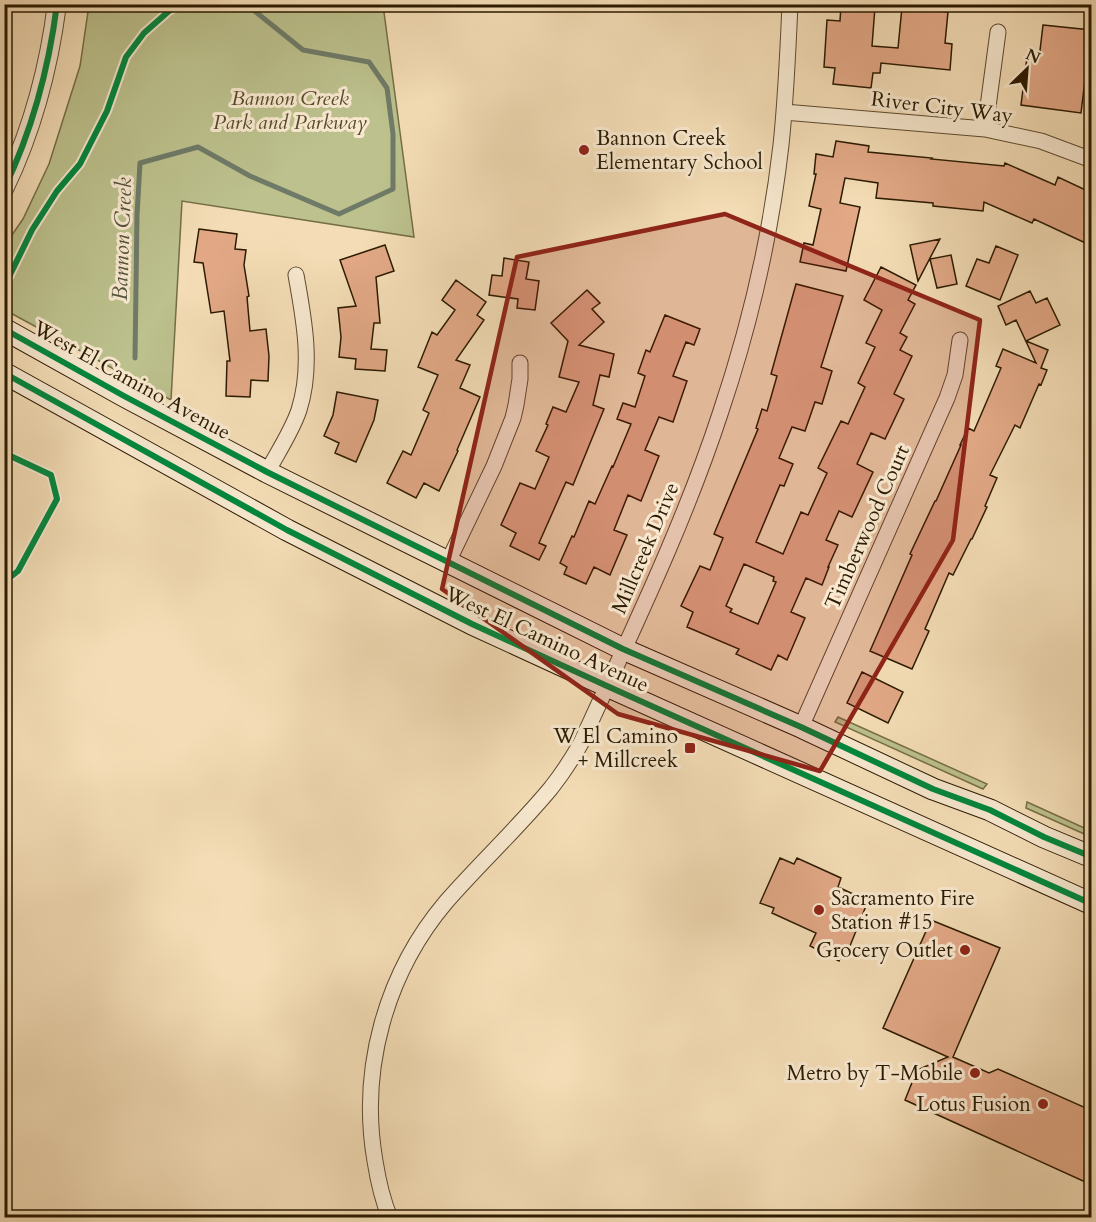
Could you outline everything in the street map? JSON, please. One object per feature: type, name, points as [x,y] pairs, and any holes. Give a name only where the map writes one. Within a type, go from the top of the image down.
[{"type":"main road","name":"West El Camino Avenue","points":[[4,329],[267,472],[623,649],[801,727],[933,789],[990,810],[1044,837],[1092,857]]},
{"type":"main road","name":"West El Camino Avenue","points":[[4,373],[292,532],[472,624],[1092,904]]},
{"type":"street","points":[[4,189],[24,145],[36,104],[46,68],[57,4]]},
{"type":"street","name":"Millcreek Drive","points":[[390,1218],[378,1180],[370,1115],[375,1049],[383,1017],[394,986],[426,929],[446,903],[550,789],[567,767],[581,743],[607,686],[696,483],[721,413],[742,341],[769,220],[784,112],[790,4]]},
{"type":"street","points":[[985,129],[998,32]]},
{"type":"street","name":"River City Way","points":[[784,112],[985,129],[1041,141],[1092,160]]},
{"type":"street","points":[[267,472],[294,422],[305,383],[307,356],[296,276]]},
{"type":"street","name":"Timberwood Court","points":[[801,727],[947,398],[955,375],[960,340]]},
{"type":"street","points":[[448,562],[494,466],[513,418],[520,379],[520,363]]},
{"type":"highlighted area","points":[[725,214],[980,320],[953,540],[820,771],[618,714],[442,589],[517,257]]},
{"type":"green space","name":"Bannon Creek Park and Parkway","points":[[89,5],[383,5],[414,237],[182,201],[171,400],[5,310],[5,245],[23,219],[49,164],[80,66]]},
{"type":"green space","points":[[838,717],[987,784],[983,789],[835,722]]},
{"type":"green space","points":[[1027,802],[1091,831],[1091,837],[1026,808]]},
{"type":"building","points":[[841,5],[875,7],[872,46],[898,48],[902,7],[948,12],[945,43],[952,44],[950,70],[881,63],[880,73],[873,73],[871,88],[833,84],[835,68],[824,67],[827,20],[840,21]]},
{"type":"building","points":[[1043,25],[1091,30],[1081,113],[1021,105],[1027,57],[1039,59]]},
{"type":"building","points":[[836,141],[869,146],[868,152],[1004,166],[1005,163],[1055,185],[1058,177],[1092,193],[1092,246],[1034,219],[1032,223],[984,202],[983,211],[933,206],[933,203],[876,198],[878,183],[845,178],[840,203],[860,207],[846,271],[800,262],[804,243],[813,245],[821,209],[809,206],[816,174],[814,174],[816,154],[833,157]]},
{"type":"building","points":[[199,229],[237,234],[235,249],[246,250],[244,265],[249,296],[247,297],[250,331],[266,329],[269,356],[268,381],[251,380],[250,397],[226,396],[227,361],[230,361],[224,311],[211,313],[203,263],[194,262]]},
{"type":"building","points":[[940,239],[918,281],[910,245]]},
{"type":"building","points":[[385,245],[394,271],[376,277],[380,323],[374,323],[371,349],[387,350],[385,371],[355,369],[356,359],[339,357],[341,337],[338,308],[356,306],[340,260]]},
{"type":"building","points":[[996,246],[1018,255],[1000,300],[966,286],[977,259],[989,263]]},
{"type":"building","points":[[951,255],[957,284],[937,288],[930,259]]},
{"type":"building","points":[[504,258],[529,262],[526,279],[539,281],[535,310],[517,308],[518,299],[489,295],[492,275],[502,276]]},
{"type":"building","points":[[881,267],[916,285],[908,300],[915,304],[900,333],[907,337],[900,350],[912,356],[894,394],[904,399],[885,439],[871,433],[857,464],[873,472],[852,517],[839,511],[826,540],[838,545],[822,585],[806,578],[791,612],[805,618],[787,660],[778,655],[771,670],[736,654],[739,649],[687,627],[693,612],[681,606],[700,566],[710,570],[723,538],[714,534],[758,429],[756,428],[762,409],[767,411],[777,376],[771,374],[796,284],[843,296],[821,367],[832,371],[822,404],[815,402],[805,431],[792,427],[779,458],[793,464],[784,486],[780,485],[756,542],[783,554],[801,512],[808,515],[827,473],[818,468],[841,421],[848,424],[865,387],[858,383],[875,347],[866,343],[882,310],[864,300]],"holes":[[[744,564],[774,577],[773,581],[776,582],[758,624],[730,612],[732,609],[726,606]]]},
{"type":"building","points":[[456,280],[486,302],[477,315],[484,320],[456,360],[470,365],[460,388],[480,397],[439,491],[424,483],[416,498],[387,483],[403,451],[411,455],[429,413],[423,410],[438,375],[418,367],[432,332],[437,335],[455,310],[442,300]]},
{"type":"building","points":[[587,290],[600,303],[592,309],[604,322],[579,345],[614,354],[609,377],[600,375],[593,405],[604,409],[573,485],[566,482],[539,543],[546,546],[539,560],[510,546],[516,533],[501,525],[520,483],[535,489],[549,457],[536,451],[548,425],[546,424],[553,407],[566,412],[579,382],[559,377],[568,341],[551,323]]},
{"type":"building","points":[[1030,291],[1036,303],[1047,298],[1060,325],[1026,341],[1048,350],[1041,368],[1047,370],[1020,428],[1015,425],[990,475],[997,478],[985,506],[987,507],[953,575],[949,573],[925,629],[929,631],[912,669],[870,651],[912,555],[910,554],[968,428],[974,431],[1001,368],[996,366],[1003,349],[1036,363],[1016,320],[1006,325],[998,306]]},
{"type":"building","points":[[665,315],[700,329],[694,345],[686,342],[673,376],[687,381],[673,422],[659,417],[645,450],[659,456],[641,501],[628,495],[614,530],[627,535],[610,575],[594,567],[586,584],[564,574],[567,567],[560,563],[589,501],[595,504],[613,467],[631,424],[617,419],[623,403],[635,407],[645,376],[638,373],[646,350],[650,352]]},
{"type":"building","points":[[337,392],[378,400],[374,420],[356,462],[335,453],[339,443],[324,436],[333,415]]},
{"type":"building","points":[[862,672],[903,692],[888,723],[847,703]]},
{"type":"building","name":"Sacramento Fire Station #15","points":[[780,858],[794,864],[797,858],[841,878],[838,887],[868,901],[846,956],[842,954],[839,961],[810,946],[816,933],[772,913],[774,908],[760,903]]},
{"type":"building","points":[[931,920],[1000,948],[953,1057],[989,1073],[998,1069],[1086,1108],[1092,1118],[1092,1185],[905,1100],[917,1070],[948,1057],[883,1028]]},
{"type":"waterway","name":"Bannon Creek","points":[[135,358],[140,163],[198,147],[250,176],[339,214],[393,189],[393,134],[387,88],[369,62],[303,50],[249,4]]},
{"type":"cycle path","points":[[4,189],[23,144],[38,98],[57,4]]},
{"type":"cycle path","points":[[4,287],[32,230],[57,191],[80,164],[107,111],[126,57],[144,33],[169,11],[181,4]]},
{"type":"cycle path","points":[[4,329],[267,472],[623,649],[801,727],[933,789],[990,810],[1044,837],[1092,857]]},
{"type":"cycle path","points":[[4,373],[287,530],[472,624],[1092,904]]},
{"type":"cycle path","points":[[4,453],[51,475],[57,499],[18,571],[4,582]]},
{"type":"place","name":"Bannon Creek Elementary School","points":[[584,150]]},
{"type":"place","name":"W El Camino + Millcreek","points":[[690,748]]},
{"type":"place","name":"Sacramento Fire Station #15","points":[[819,910]]},
{"type":"place","name":"Grocery Outlet","points":[[965,950]]},
{"type":"place","name":"Metro by T-Mobile","points":[[975,1073]]},
{"type":"place","name":"Lotus Fusion","points":[[1043,1104]]}]
